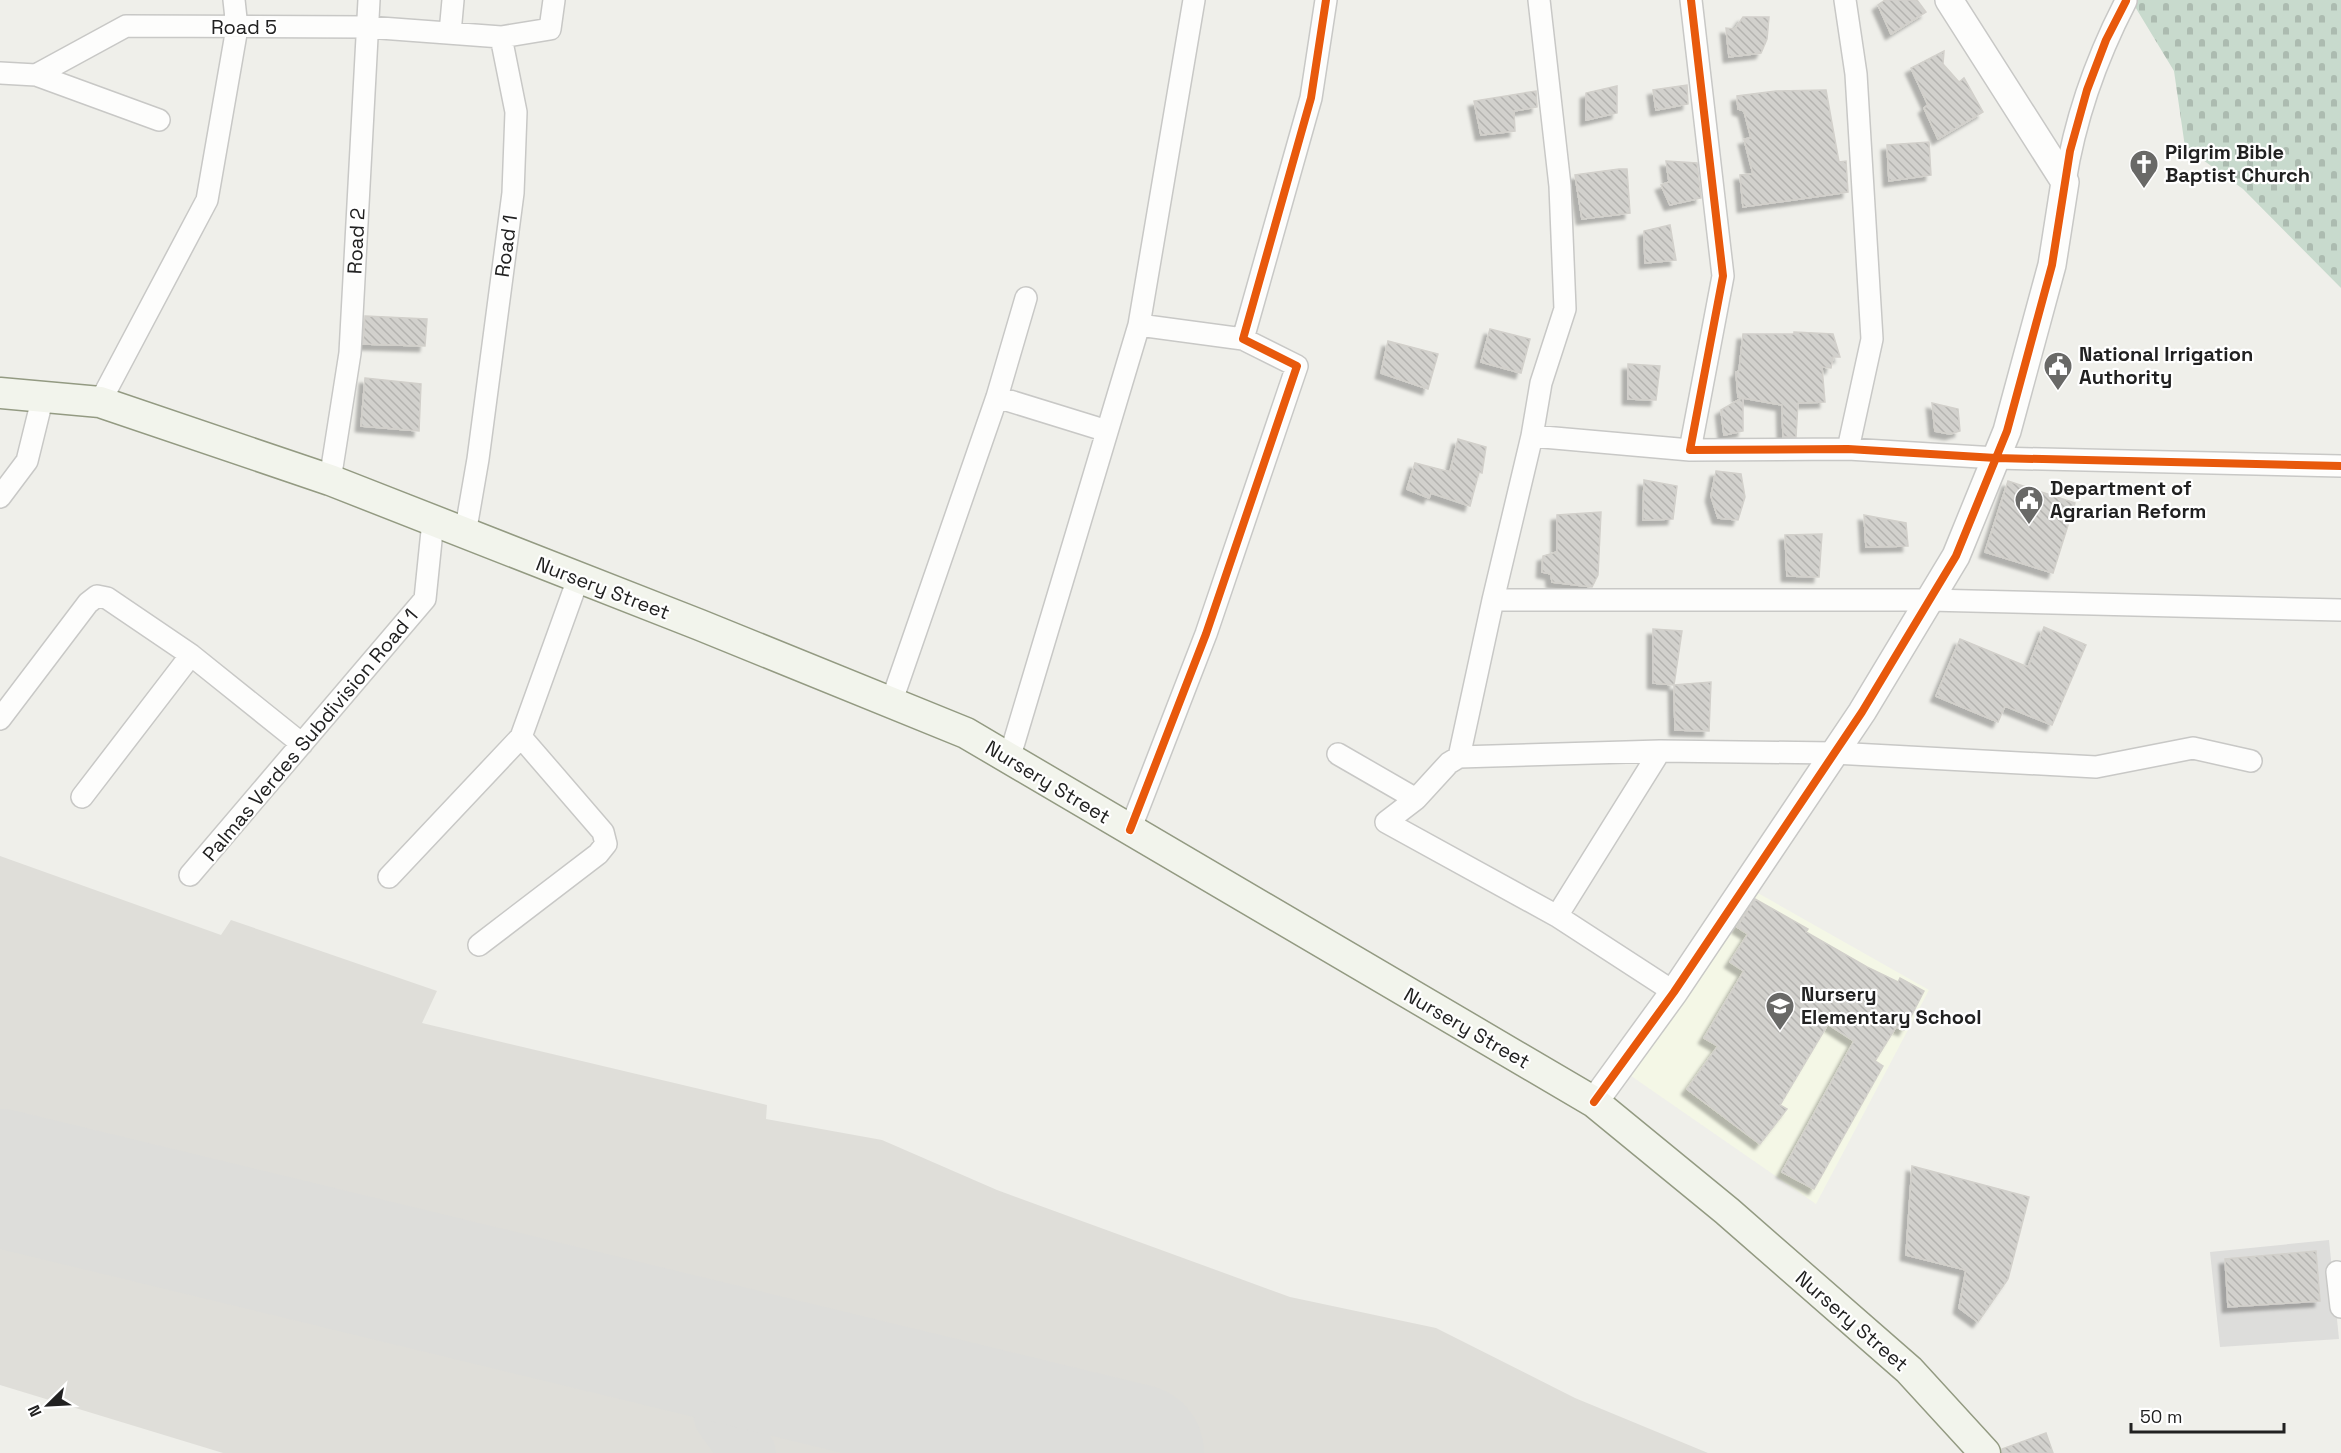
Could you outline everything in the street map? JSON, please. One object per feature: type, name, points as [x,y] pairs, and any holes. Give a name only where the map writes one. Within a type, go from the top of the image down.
[{"type":"main road","name":"Nursery Street","points":[[0,393],[100,402],[330,480],[966,733],[1594,1102],[1727,1211],[1909,1370],[1984,1453]]},
{"type":"street","points":[[100,402],[207,200],[237,27],[234,0]]},
{"type":"street","name":"Road 2","points":[[330,480],[350,353],[369,0]]},
{"type":"street","points":[[450,33],[453,0]]},
{"type":"street","points":[[501,37],[550,29],[554,0]]},
{"type":"street","points":[[1010,759],[1139,325],[1194,0]]},
{"type":"street","points":[[1244,339],[1311,98],[1326,0]]},
{"type":"street","points":[[1460,757],[1493,600],[1532,436],[1541,383],[1565,309],[1560,186],[1539,0]]},
{"type":"street","points":[[1690,450],[1723,276],[1691,0]]},
{"type":"street","points":[[1845,0],[1856,74],[1872,339],[1848,449]]},
{"type":"street","points":[[1949,0],[2065,182]]},
{"type":"street","points":[[1594,1102],[1674,992],[1862,712],[1956,556],[2007,431],[2052,265],[2070,151],[2087,90],[2106,40],[2126,1]]},
{"type":"street","name":"Road 5","points":[[36,75],[126,26],[367,27],[501,37]]},
{"type":"street","name":"Road 1","points":[[465,534],[478,459],[513,193],[516,112],[501,37]]},
{"type":"street","points":[[0,73],[36,75],[159,120]]},
{"type":"street","points":[[891,703],[997,398],[1026,298]]},
{"type":"street","points":[[1130,830],[1206,634],[1297,366],[1244,339],[1139,325]]},
{"type":"street","points":[[0,497],[27,461],[43,396]]},
{"type":"street","points":[[997,398],[1107,431]]},
{"type":"street","points":[[1532,436],[1690,450],[1848,449],[1996,458],[2341,466]]},
{"type":"street","name":"Palmas Verdes Subdivision Road 1","points":[[190,875],[425,599],[433,521]]},
{"type":"street","points":[[389,877],[521,737],[578,579]]},
{"type":"street","points":[[0,719],[88,603],[97,596],[107,598],[191,655],[302,744]]},
{"type":"street","points":[[1493,600],[1929,600],[2341,610]]},
{"type":"street","points":[[82,796],[191,655]]},
{"type":"street","points":[[479,945],[598,854],[606,844],[603,832],[521,737]]},
{"type":"street","points":[[1674,992],[1557,916],[1386,822],[1416,799],[1449,764],[1460,757],[1660,751],[1834,753],[2096,767],[2193,748],[2251,760]]},
{"type":"street","points":[[1557,916],[1660,751]]},
{"type":"street","points":[[1338,754],[1416,799]]},
{"type":"street","points":[[2337,1272],[2341,1307]]},
{"type":"shaded area","points":[[0,856],[221,935],[231,920],[437,991],[422,1023],[767,1105],[766,1119],[882,1140],[997,1190],[1290,1297],[1436,1328],[1575,1398],[1708,1453],[223,1453],[0,1385]]},
{"type":"shaded area","name":"Nursery Elementary School","points":[[1749,888],[1929,990],[1816,1204],[1624,1071]]},
{"type":"shaded area","points":[[2329,1240],[2339,1339],[2220,1347],[2210,1252]]},
{"type":"green space","points":[[2131,0],[2341,0],[2341,288],[2243,189],[2185,147],[2174,71]]},
{"type":"building","points":[[1885,0],[1917,0],[1926,12],[1891,34],[1878,5]]},
{"type":"building","points":[[1743,17],[1769,17],[1767,39],[1761,53],[1729,57],[1726,28],[1735,29]]},
{"type":"building","points":[[1944,51],[1943,64],[1959,82],[1964,78],[1983,112],[1938,139],[1924,108],[1928,105],[1911,68]]},
{"type":"building","points":[[1687,85],[1688,104],[1656,110],[1653,90]]},
{"type":"building","points":[[1617,86],[1617,113],[1586,120],[1586,93]]},
{"type":"building","points":[[1826,90],[1839,162],[1846,161],[1848,192],[1743,207],[1740,175],[1753,174],[1744,139],[1751,138],[1744,111],[1738,109],[1737,96],[1776,91]]},
{"type":"building","points":[[1536,91],[1537,107],[1514,111],[1515,131],[1481,135],[1474,101]]},
{"type":"building","points":[[1929,142],[1931,175],[1889,181],[1887,145]]},
{"type":"building","points":[[1666,161],[1697,163],[1701,198],[1670,205],[1661,185],[1669,182]]},
{"type":"building","points":[[1627,169],[1630,213],[1582,219],[1575,175]]},
{"type":"building","points":[[1670,225],[1676,260],[1645,263],[1644,231]]},
{"type":"building","points":[[365,316],[427,319],[425,346],[363,344]]},
{"type":"building","points":[[1490,329],[1530,339],[1521,373],[1481,362]]},
{"type":"building","points":[[1794,332],[1833,334],[1840,357],[1833,357],[1831,368],[1822,367],[1825,402],[1798,403],[1796,437],[1783,437],[1782,405],[1743,398],[1743,431],[1724,435],[1721,410],[1742,398],[1738,397],[1736,372],[1739,371],[1743,334],[1794,334]]},
{"type":"building","points":[[1388,341],[1438,354],[1428,389],[1381,373]]},
{"type":"building","points":[[1628,364],[1660,366],[1656,400],[1628,399]]},
{"type":"building","points":[[365,378],[421,384],[419,431],[361,426]]},
{"type":"building","points":[[1932,403],[1958,409],[1960,431],[1950,434],[1935,431]]},
{"type":"building","points":[[1458,439],[1486,447],[1482,473],[1479,472],[1470,506],[1431,493],[1429,498],[1407,489],[1415,463],[1450,472]]},
{"type":"building","points":[[1716,471],[1741,474],[1745,497],[1738,520],[1718,518],[1711,496]]},
{"type":"building","points":[[1644,480],[1677,486],[1673,519],[1643,520]]},
{"type":"building","points":[[2008,481],[2075,503],[2053,573],[1985,552]]},
{"type":"building","points":[[1601,512],[1598,575],[1592,587],[1552,582],[1551,574],[1542,572],[1543,556],[1557,552],[1557,515]]},
{"type":"building","points":[[1864,515],[1906,523],[1908,546],[1866,547]]},
{"type":"building","points":[[1822,534],[1819,577],[1787,576],[1785,535]]},
{"type":"building","points":[[2044,627],[2086,645],[2052,725],[2005,706],[1998,722],[1936,696],[1960,639],[2028,667]]},
{"type":"building","points":[[1653,629],[1682,631],[1674,685],[1653,683]]},
{"type":"building","points":[[1711,682],[1709,731],[1675,730],[1674,685]]},
{"type":"building","name":"Nursery Elementary School","points":[[1755,899],[1808,929],[1806,932],[1867,967],[1898,982],[1900,978],[1924,991],[1904,1030],[1896,1027],[1875,1061],[1883,1066],[1814,1189],[1782,1172],[1854,1041],[1828,1024],[1780,1105],[1787,1109],[1760,1144],[1687,1089],[1718,1046],[1704,1038],[1744,971],[1730,962],[1748,934],[1737,927]]},
{"type":"building","points":[[1912,1166],[2029,1197],[2008,1279],[1978,1322],[1959,1308],[1966,1270],[1906,1255]]},
{"type":"building","points":[[2316,1251],[2320,1301],[2228,1307],[2225,1259]]},
{"type":"building","points":[[2046,1433],[2053,1453],[2002,1453],[2002,1449]]},
{"type":"taxiway","points":[[695,1346],[706,1361],[722,1417],[748,1453]]},
{"type":"taxiway","points":[[722,1417],[732,1389],[763,1363]]},
{"type":"taxiway","points":[[1093,1443],[1099,1453]]},
{"type":"runway","points":[[0,1178],[1135,1453]]},
{"type":"cycle path","points":[[1130,830],[1206,634],[1297,366],[1243,339],[1311,98],[1326,0]]},
{"type":"cycle path","points":[[1691,0],[1723,276],[1690,450],[1848,449],[1996,458],[2341,466]]},
{"type":"cycle path","points":[[1594,1102],[1674,992],[1862,712],[1956,556],[2007,431],[2052,265],[2070,151],[2087,90],[2106,40],[2126,1]]},
{"type":"place","name":"Pilgrim Bible Baptist Church","points":[[2144,190]]},
{"type":"place","name":"National Irrigation Authority","points":[[2058,392]]},
{"type":"place","name":"Department of Agrarian Reform","points":[[2029,526]]},
{"type":"place","name":"Nursery Elementary School","points":[[1780,1032]]}]
